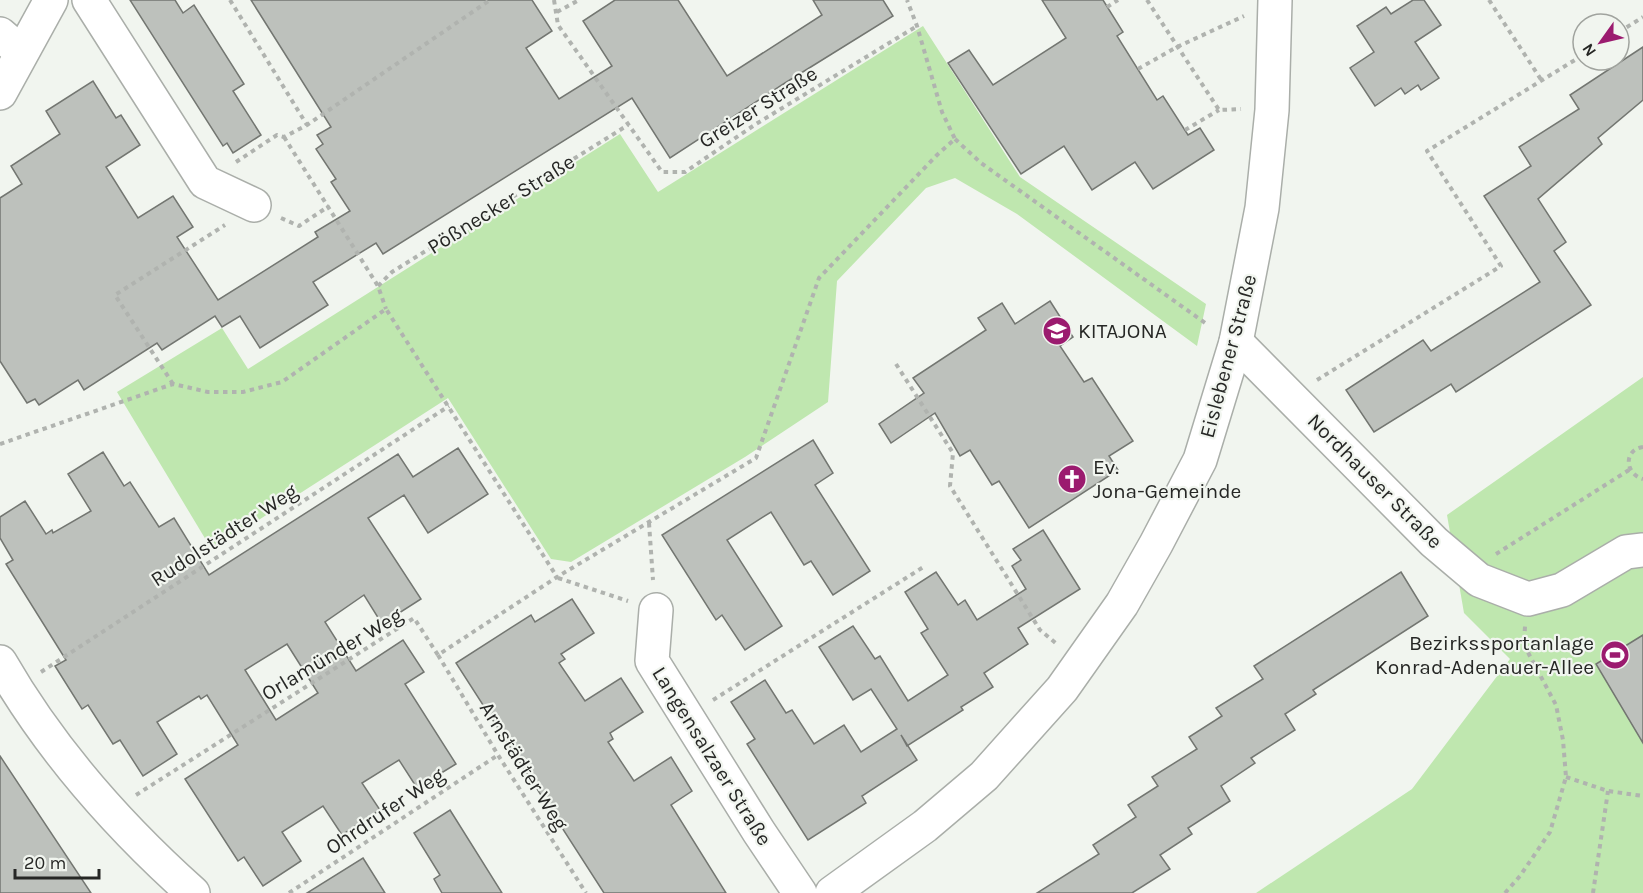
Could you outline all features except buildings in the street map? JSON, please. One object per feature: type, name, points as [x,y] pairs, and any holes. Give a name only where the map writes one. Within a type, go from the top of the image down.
[{"type":"street","points":[[0,93],[10,43],[51,0]]},
{"type":"street","points":[[89,0],[205,182],[254,206]]},
{"type":"street","name":"Eislebener Straße","points":[[832,893],[925,826],[984,776],[1034,721],[1082,663],[1122,604],[1200,460],[1236,342],[1262,208],[1272,110],[1275,1]]},
{"type":"street","name":"Nordhauser Straße","points":[[1236,342],[1434,542],[1479,580],[1528,599]]},
{"type":"street","points":[[1528,599],[1562,590],[1626,552],[1643,550]]},
{"type":"street","name":"Langensalzaer Straße","points":[[656,610],[652,661],[800,893]]},
{"type":"street","points":[[8,675],[72,767],[111,812],[167,870],[193,893]]},
{"type":"path","points":[[230,0],[307,125]]},
{"type":"path","points":[[284,137],[307,125],[490,0]]},
{"type":"path","points":[[554,0],[558,25],[628,125]]},
{"type":"path","points":[[557,12],[579,0]]},
{"type":"path","points":[[907,0],[942,112],[955,139],[981,164],[1196,317],[1236,342]]},
{"type":"path","points":[[1107,8],[1118,0]]},
{"type":"path","points":[[1147,0],[1219,110]]},
{"type":"path","points":[[1489,0],[1542,81]]},
{"type":"path","points":[[1138,69],[1177,47],[1275,1]]},
{"type":"path","name":"Greizer Straße","points":[[628,125],[662,172],[686,172],[756,124],[917,27]]},
{"type":"path","points":[[1291,396],[1501,266],[1427,151],[1571,63]]},
{"type":"path","points":[[1185,130],[1219,110],[1249,108],[1272,110]]},
{"type":"path","name":"Pößnecker Straße","points":[[378,286],[392,272],[628,125]]},
{"type":"path","points":[[205,182],[277,135],[284,137],[378,286],[386,309],[557,578],[656,610],[649,523]]},
{"type":"path","points":[[438,655],[557,578],[756,458],[819,278],[936,154],[955,139]]},
{"type":"path","points":[[173,384],[115,296],[254,206],[299,226],[329,206]]},
{"type":"path","points":[[0,444],[173,384],[208,392],[243,392],[282,382],[386,309]]},
{"type":"path","points":[[896,364],[953,453],[950,486],[974,525],[1040,630],[1082,663]]},
{"type":"path","name":"Rudolstädter Weg","points":[[8,675],[449,406]]},
{"type":"path","points":[[1643,447],[1631,452],[1628,461],[1629,470],[1636,477],[1643,479]]},
{"type":"path","points":[[1479,580],[1497,552],[1629,470]]},
{"type":"path","points":[[687,717],[925,566]]},
{"type":"path","points":[[1505,893],[1520,876],[1550,832],[1566,777],[1563,740],[1556,705],[1524,645],[1528,599]]},
{"type":"path","name":"Orlamünder Weg","points":[[111,812],[414,618],[438,655]]},
{"type":"path","name":"Arnstädter Weg","points":[[438,655],[586,893]]},
{"type":"path","name":"Ohrdrufer Weg","points":[[289,893],[498,754]]},
{"type":"path","points":[[1566,777],[1608,791],[1643,796]]},
{"type":"path","points":[[1593,893],[1608,791]]},
{"type":"green space","points":[[923,26],[1020,177],[1206,304],[1197,346],[1017,214],[955,178],[926,188],[837,281],[828,402],[745,457],[571,562],[551,559],[448,398],[212,550],[117,392],[222,328],[248,369],[620,134],[658,192]]},
{"type":"green space","points":[[1643,377],[1643,893],[1256,893],[1412,789],[1510,659],[1464,613],[1447,515]]},
{"type":"place","name":"KITAJONA","points":[[1057,331]]},
{"type":"place","name":"Ev. Jona-Gemeinde","points":[[1072,479]]},
{"type":"place","name":"Bezirkssportanlage Konrad-Adenauer-Allee","points":[[1615,655]]}]
